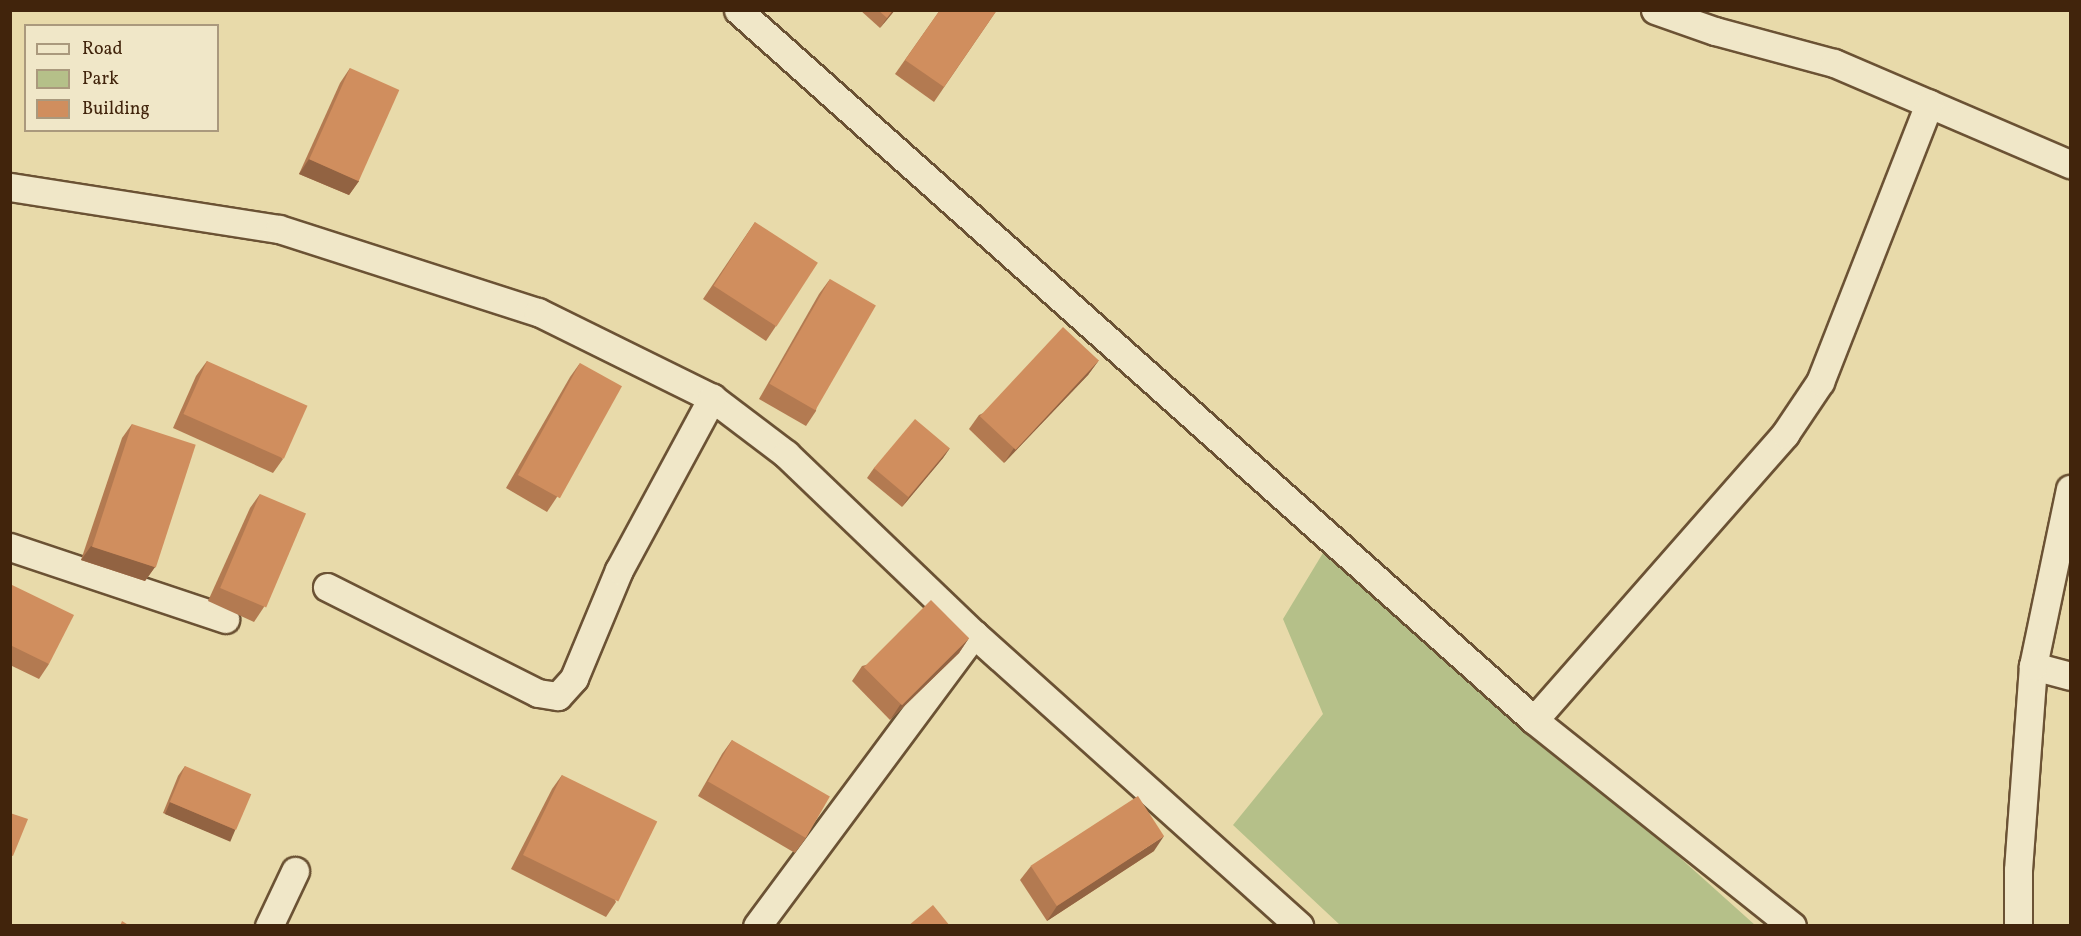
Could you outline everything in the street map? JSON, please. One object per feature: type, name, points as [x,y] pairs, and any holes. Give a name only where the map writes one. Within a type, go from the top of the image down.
[{"type":"street","points":[[738,10],[1534,720],[1792,926]]},
{"type":"street","points":[[1655,10],[1715,31],[1834,63],[2070,164]]},
{"type":"street","points":[[1534,720],[1785,434],[1820,382],[1929,104]]},
{"type":"street","points":[[10,187],[279,229],[538,312],[712,399],[786,454],[974,634],[1299,926]]},
{"type":"street","points":[[327,587],[528,688],[558,696],[574,678],[619,570],[712,399]]},
{"type":"street","points":[[2018,926],[2033,666],[2070,489]]},
{"type":"street","points":[[10,547],[225,619]]},
{"type":"street","points":[[757,926],[974,634]]},
{"type":"street","points":[[2033,666],[2070,676]]},
{"type":"street","points":[[269,926],[295,871]]},
{"type":"green space","points":[[1329,543],[1755,925],[1340,925],[1233,825],[1323,714],[1283,619]]},
{"type":"building","points":[[878,10],[893,10],[887,18]]},
{"type":"building","points":[[940,10],[997,10],[944,87],[905,60]]},
{"type":"building","points":[[350,68],[399,90],[359,181],[309,159]]},
{"type":"building","points":[[755,222],[818,263],[777,327],[714,286]]},
{"type":"building","points":[[830,279],[876,306],[815,410],[770,384]]},
{"type":"building","points":[[1063,327],[1099,360],[1016,450],[980,416]]},
{"type":"building","points":[[207,361],[307,406],[284,459],[183,414]]},
{"type":"building","points":[[580,363],[622,386],[560,498],[518,475]]},
{"type":"building","points":[[915,419],[949,448],[908,497],[874,468]]},
{"type":"building","points":[[132,424],[196,445],[156,567],[92,547]]},
{"type":"building","points":[[260,494],[306,514],[266,607],[220,588]]},
{"type":"building","points":[[10,584],[74,615],[49,664],[10,645]]},
{"type":"building","points":[[931,600],[969,638],[902,705],[864,667]]},
{"type":"building","points":[[732,740],[830,796],[806,838],[708,782]]},
{"type":"building","points":[[185,766],[251,794],[236,830],[170,802]]},
{"type":"building","points":[[562,775],[657,821],[618,901],[523,855]]},
{"type":"building","points":[[1138,796],[1164,836],[1057,906],[1031,866]]},
{"type":"building","points":[[10,813],[28,819],[13,856],[10,855]]},
{"type":"building","points":[[933,905],[950,926],[908,926]]},
{"type":"building","points":[[122,921],[130,926],[120,926]]}]
